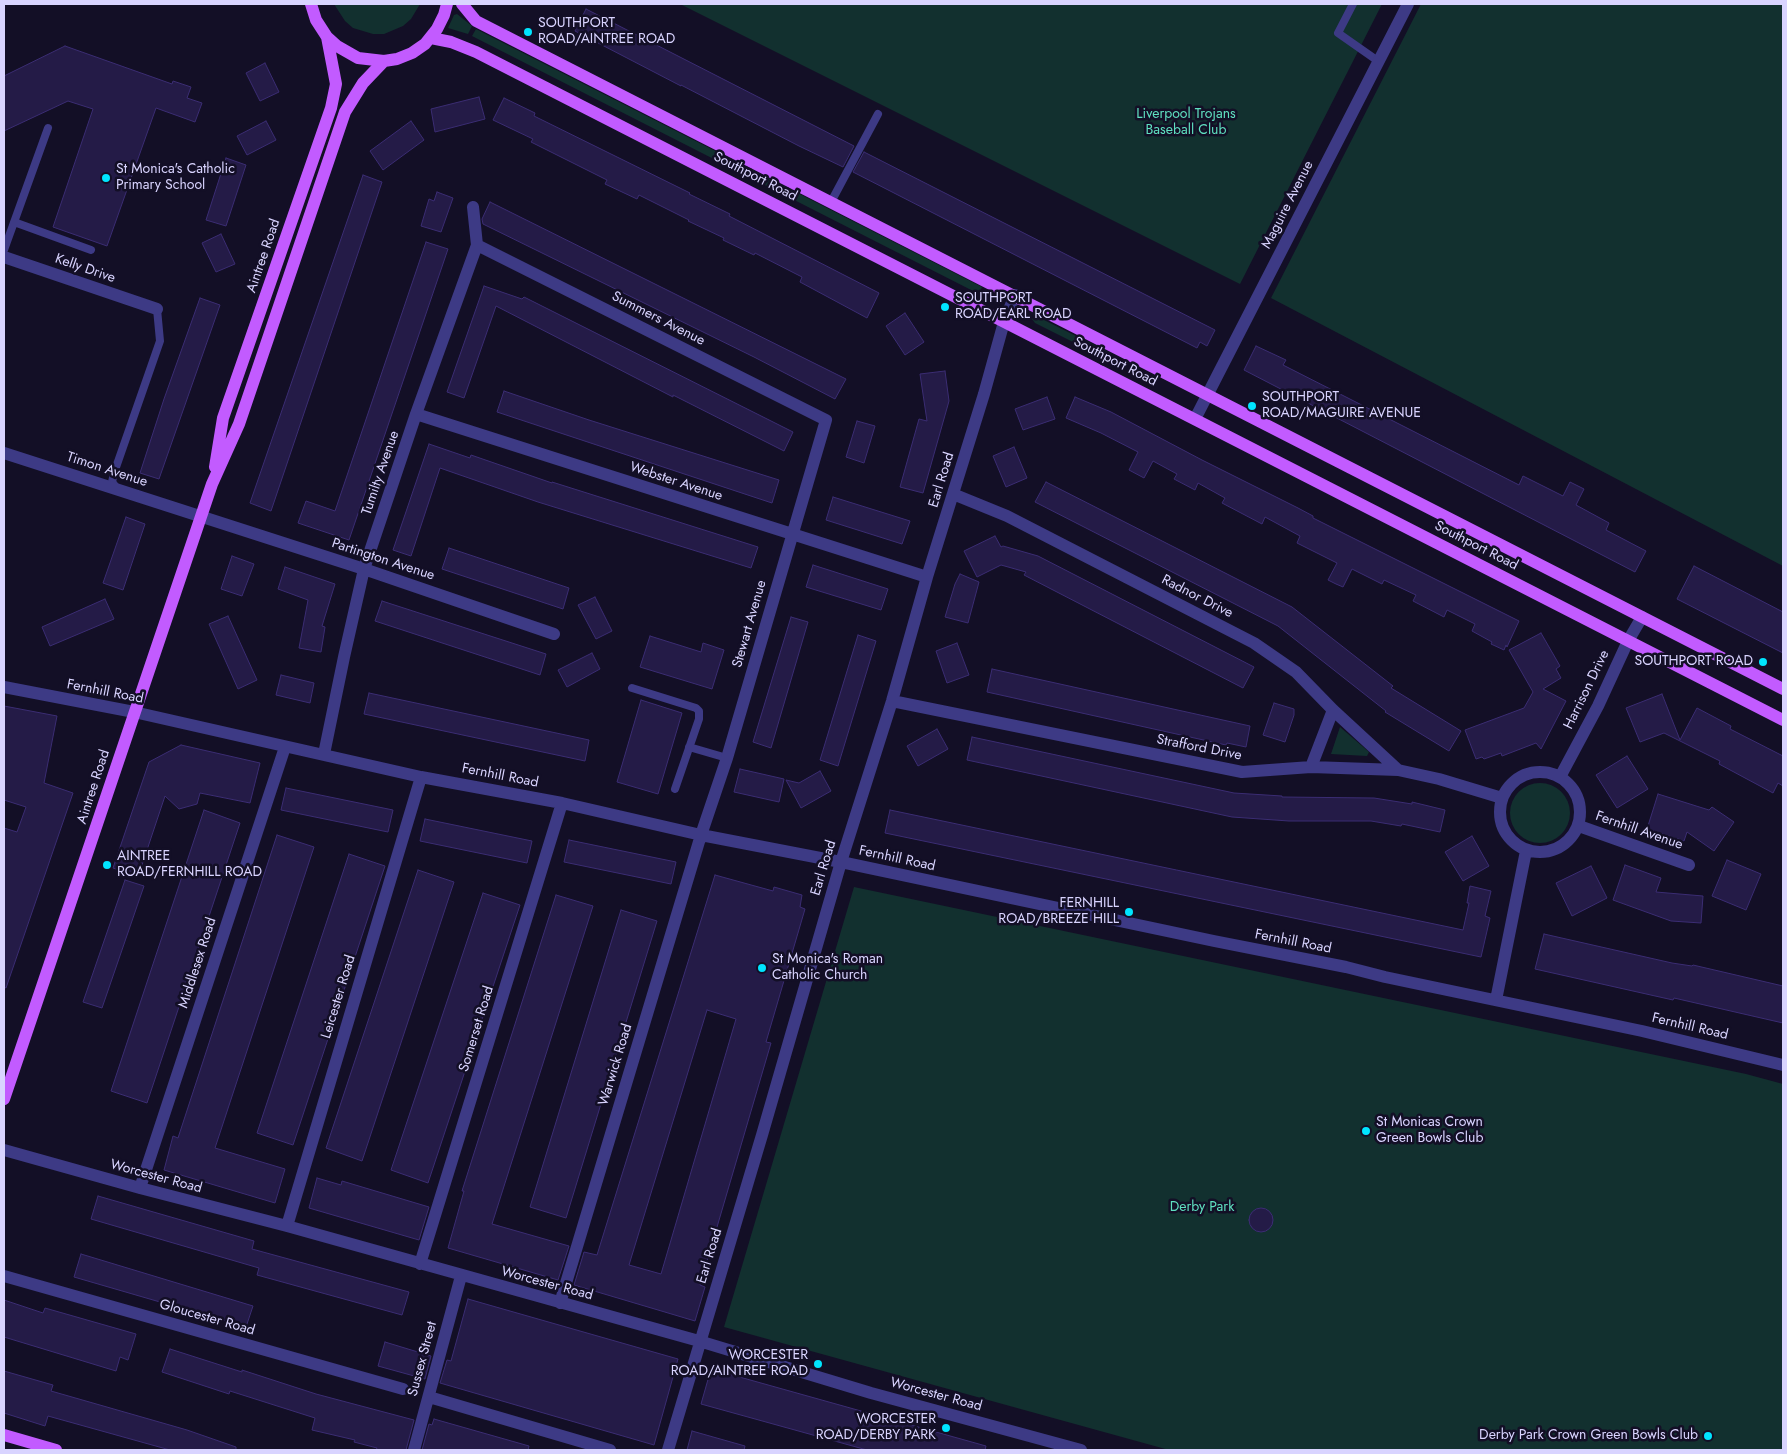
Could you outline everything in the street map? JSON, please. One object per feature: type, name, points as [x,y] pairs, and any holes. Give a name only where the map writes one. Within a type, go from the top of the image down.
[{"type":"main road","points":[[311,4],[316,20],[327,37],[336,46],[352,55],[367,60],[384,61],[397,59],[412,53],[431,38],[444,15],[447,4]]},
{"type":"main road","name":"Southport Road","points":[[462,4],[476,22],[1783,689]]},
{"type":"main road","name":"Aintree Road","points":[[212,484],[224,418],[331,108],[336,84],[327,37]]},
{"type":"main road","name":"Southport Road","points":[[431,38],[451,42],[484,56],[1783,720]]},
{"type":"main road","name":"Aintree Road","points":[[4,1099],[212,484],[239,424],[346,112],[363,83],[384,61]]},
{"type":"main road","points":[[4,1435],[33,1447],[56,1450]]},
{"type":"street","name":"Maguire Avenue","points":[[1195,419],[1408,4]]},
{"type":"street","name":"Tumilty Avenue","points":[[324,754],[364,569],[416,414],[477,245],[473,206]]},
{"type":"street","name":"Summers Avenue","points":[[477,245],[826,420]]},
{"type":"street","name":"Kelly Drive","points":[[4,257],[157,309]]},
{"type":"street","name":"Earl Road","points":[[668,1450],[699,1341],[762,1136],[841,862],[892,701],[927,577],[984,394],[1004,322],[1015,296]]},
{"type":"street","name":"Webster Avenue","points":[[416,414],[927,577]]},
{"type":"street","name":"Stewart Avenue","points":[[701,835],[727,758],[826,420]]},
{"type":"street","name":"Timon Avenue","points":[[4,453],[201,516]]},
{"type":"street","name":"Radnor Drive","points":[[953,494],[1007,516],[1254,643],[1296,672],[1333,710],[1398,770]]},
{"type":"street","name":"Partington Avenue","points":[[201,516],[554,634]]},
{"type":"street","name":"Harrison Drive","points":[[1560,777],[1598,706],[1628,641],[1642,616]]},
{"type":"street","name":"Fernhill Road","points":[[4,687],[134,712],[421,777],[562,803],[701,835],[841,862],[1642,1031],[1783,1065]]},
{"type":"street","name":"Strafford Drive","points":[[892,701],[1242,772],[1310,767],[1398,770],[1439,779],[1502,798]]},
{"type":"street","points":[[1310,767],[1333,710]]},
{"type":"street","name":"Middlesex Road","points":[[140,1188],[285,747]]},
{"type":"street","points":[[1542,772],[1560,777],[1575,791],[1582,810],[1579,826],[1575,834],[1563,846],[1542,853],[1526,851],[1520,848],[1506,834],[1500,820],[1502,798],[1509,786],[1520,777],[1528,774],[1542,772]]},
{"type":"street","name":"Leicester Road","points":[[287,1226],[421,777]]},
{"type":"street","name":"Somerset Road","points":[[420,1264],[562,803]]},
{"type":"street","name":"Fernhill Avenue","points":[[1579,826],[1689,865]]},
{"type":"street","name":"Warwick Road","points":[[560,1303],[701,835]]},
{"type":"street","points":[[1496,1000],[1526,851]]},
{"type":"street","name":"Worcester Road","points":[[4,1150],[287,1226],[699,1341],[870,1393],[1081,1450]]},
{"type":"street","name":"Gloucester Road","points":[[4,1276],[403,1389]]},
{"type":"street","name":"Sussex Street","points":[[414,1450],[461,1276]]},
{"type":"street","points":[[429,1397],[610,1450]]},
{"type":"lane","points":[[1353,4],[1338,34],[1378,61]]},
{"type":"lane","points":[[832,202],[878,114]]},
{"type":"lane","points":[[4,250],[48,128]]},
{"type":"lane","points":[[14,222],[91,250]]},
{"type":"lane","points":[[118,490],[112,482],[114,473],[160,341],[157,309]]},
{"type":"lane","points":[[632,688],[696,708],[699,711],[699,720],[676,789]]},
{"type":"lane","points":[[689,747],[727,758]]},
{"type":"green space","points":[[334,4],[420,4],[411,19],[403,26],[384,34],[373,34],[353,28],[345,21]]},
{"type":"green space","name":"Liverpool Trojans Baseball Club","points":[[680,4],[1382,4],[1240,284]]},
{"type":"green space","points":[[1421,4],[1783,4],[1783,566],[1271,298]]},
{"type":"green space","points":[[457,14],[472,26],[468,34],[448,28],[454,15]]},
{"type":"green space","points":[[476,29],[982,287],[979,294],[472,36]]},
{"type":"green space","points":[[1036,316],[1112,354],[1109,360],[1035,323],[1032,319]]},
{"type":"green space","points":[[1340,727],[1369,752],[1367,756],[1331,754]]},
{"type":"green space","points":[[1534,783],[1546,783],[1557,788],[1565,796],[1570,807],[1568,825],[1557,838],[1546,843],[1534,843],[1523,838],[1515,830],[1510,819],[1510,807],[1515,796],[1523,788]]},
{"type":"green space","name":"Derby Park","points":[[854,887],[1746,1074],[1783,1084],[1783,1450],[1169,1450],[724,1327]]},
{"type":"building","points":[[586,9],[854,146],[843,167],[575,31]]},
{"type":"building","points":[[65,46],[172,84],[173,81],[191,87],[187,98],[202,103],[195,122],[156,108],[107,246],[53,227],[93,109],[68,101],[4,131],[4,76]]},
{"type":"building","points":[[265,63],[279,92],[260,101],[246,73]]},
{"type":"building","points":[[479,97],[485,119],[435,132],[431,109]]},
{"type":"building","points":[[504,98],[535,113],[534,116],[690,193],[730,214],[729,216],[879,293],[867,318],[800,282],[802,277],[755,253],[754,255],[723,240],[724,238],[639,195],[637,199],[605,184],[607,180],[531,142],[533,139],[493,120]]},
{"type":"building","points":[[266,121],[276,140],[247,155],[237,136]]},
{"type":"building","points":[[411,121],[424,140],[383,170],[370,151]]},
{"type":"building","points":[[864,152],[1215,330],[1207,346],[1200,342],[1197,348],[853,172]]},
{"type":"building","points":[[226,158],[246,165],[226,226],[206,220]]},
{"type":"building","points":[[363,175],[382,182],[271,511],[250,503]]},
{"type":"building","points":[[437,192],[453,198],[441,232],[421,226],[429,199],[434,201]]},
{"type":"building","points":[[490,202],[846,379],[835,399],[754,357],[483,224],[482,219]]},
{"type":"building","points":[[221,234],[235,264],[216,272],[202,243]]},
{"type":"building","points":[[426,242],[448,249],[349,540],[298,523],[306,501],[335,511]]},
{"type":"building","points":[[484,286],[522,299],[524,297],[793,432],[784,451],[673,395],[673,397],[496,306],[464,398],[447,392]]},
{"type":"building","points":[[200,298],[220,305],[159,479],[140,473]]},
{"type":"building","points":[[905,313],[924,342],[905,355],[886,326]]},
{"type":"building","points":[[1256,346],[1286,360],[1283,365],[1519,485],[1523,476],[1563,496],[1570,482],[1584,489],[1576,505],[1609,523],[1606,530],[1646,551],[1635,572],[1244,370]]},
{"type":"building","points":[[945,371],[949,401],[923,493],[900,487],[919,419],[927,421],[920,374]]},
{"type":"building","points":[[504,391],[779,480],[772,503],[497,412]]},
{"type":"building","points":[[1047,397],[1055,419],[1023,430],[1015,409]]},
{"type":"building","points":[[1075,397],[1111,412],[1298,508],[1313,516],[1313,518],[1519,621],[1507,647],[1506,645],[1504,650],[1491,644],[1492,642],[1472,631],[1475,624],[1447,610],[1444,617],[1413,601],[1416,595],[1384,580],[1382,584],[1352,569],[1343,587],[1328,580],[1337,563],[1297,543],[1300,536],[1265,517],[1262,524],[1222,503],[1225,498],[1198,483],[1195,490],[1174,479],[1177,474],[1153,461],[1144,478],[1129,470],[1138,452],[1066,418]]},
{"type":"building","points":[[857,421],[875,426],[864,463],[846,457]]},
{"type":"building","points":[[429,444],[470,458],[471,455],[552,483],[758,547],[751,568],[538,502],[440,468],[411,556],[393,550]]},
{"type":"building","points":[[1014,447],[1027,478],[1006,487],[993,456]]},
{"type":"building","points":[[1046,482],[1292,607],[1393,686],[1391,688],[1461,731],[1449,751],[1385,712],[1278,626],[1035,502]]},
{"type":"building","points":[[833,497],[910,521],[902,544],[826,520]]},
{"type":"building","points":[[126,517],[145,524],[123,590],[103,583]]},
{"type":"building","points":[[995,536],[1001,547],[1038,556],[1254,667],[1243,688],[1024,575],[1026,572],[1001,565],[977,577],[964,551]]},
{"type":"building","points":[[449,548],[569,588],[563,609],[442,569]]},
{"type":"building","points":[[232,556],[254,564],[242,596],[221,589]]},
{"type":"building","points":[[813,565],[888,589],[881,610],[806,587]]},
{"type":"building","points":[[1694,566],[1783,612],[1783,653],[1677,599]]},
{"type":"building","points":[[285,567],[335,584],[322,626],[325,627],[321,652],[299,648],[308,600],[278,589]]},
{"type":"building","points":[[960,574],[979,582],[968,623],[945,617]]},
{"type":"building","points":[[595,597],[612,631],[596,639],[578,605]]},
{"type":"building","points":[[105,599],[114,619],[50,646],[42,627]]},
{"type":"building","points":[[382,601],[546,654],[540,675],[375,621]]},
{"type":"building","points":[[228,616],[257,680],[238,689],[209,624]]},
{"type":"building","points":[[791,617],[808,622],[771,748],[753,742]]},
{"type":"building","points":[[1541,633],[1560,666],[1556,669],[1561,678],[1543,689],[1566,701],[1541,749],[1536,743],[1502,756],[1501,753],[1484,759],[1482,757],[1476,759],[1465,730],[1524,708],[1533,692],[1509,650]]},
{"type":"building","points":[[858,635],[876,641],[838,766],[820,760]]},
{"type":"building","points":[[650,636],[701,652],[703,643],[724,650],[712,689],[640,667]]},
{"type":"building","points":[[957,643],[969,675],[947,683],[936,651]]},
{"type":"building","points":[[592,653],[600,669],[567,687],[558,670]]},
{"type":"building","points":[[992,669],[1250,726],[1246,747],[1227,743],[1226,745],[987,692]]},
{"type":"building","points":[[281,675],[314,683],[310,703],[276,695]]},
{"type":"building","points":[[369,693],[589,740],[585,761],[364,714]]},
{"type":"building","points":[[1662,694],[1680,740],[1697,708],[1731,726],[1730,729],[1783,756],[1783,786],[1778,783],[1773,793],[1719,764],[1720,761],[1664,733],[1640,742],[1626,708]]},
{"type":"building","points":[[641,700],[682,713],[658,794],[617,782]]},
{"type":"building","points":[[1274,703],[1294,709],[1294,715],[1285,742],[1263,735]]},
{"type":"building","points":[[4,706],[57,716],[44,783],[73,793],[6,988],[4,987],[4,828],[17,832],[26,807],[4,800]]},
{"type":"building","points":[[937,729],[948,749],[918,766],[907,746]]},
{"type":"building","points":[[972,737],[1234,793],[1282,797],[1374,798],[1412,804],[1412,802],[1445,810],[1440,832],[1402,824],[1401,826],[1371,821],[1289,821],[1232,817],[967,760]]},
{"type":"building","points":[[181,745],[260,763],[250,803],[200,793],[197,804],[179,809],[165,796],[138,877],[113,868],[149,762]]},
{"type":"building","points":[[1627,756],[1648,789],[1617,808],[1596,775]]},
{"type":"building","points":[[740,769],[784,779],[779,802],[734,792]]},
{"type":"building","points":[[820,771],[831,791],[801,808],[786,780],[799,783]]},
{"type":"building","points":[[286,788],[393,810],[388,832],[281,810]]},
{"type":"building","points":[[1658,794],[1709,810],[1712,807],[1734,822],[1714,851],[1687,832],[1684,841],[1647,829]]},
{"type":"building","points":[[204,810],[240,823],[147,1103],[111,1091]]},
{"type":"building","points":[[890,810],[1463,930],[1469,903],[1467,903],[1470,886],[1491,891],[1485,916],[1490,918],[1481,957],[885,833]]},
{"type":"building","points":[[425,819],[532,841],[527,863],[420,841]]},
{"type":"building","points":[[277,835],[314,847],[215,1148],[285,1169],[275,1203],[164,1170],[173,1136],[178,1138]]},
{"type":"building","points":[[1472,836],[1489,866],[1463,881],[1445,852]]},
{"type":"building","points":[[569,840],[676,862],[671,884],[564,862]]},
{"type":"building","points":[[349,854],[385,866],[293,1145],[257,1133]]},
{"type":"building","points":[[1727,860],[1761,874],[1746,910],[1712,896]]},
{"type":"building","points":[[1625,865],[1661,878],[1656,892],[1703,896],[1701,923],[1671,921],[1613,900]]},
{"type":"building","points":[[1591,866],[1607,898],[1572,916],[1556,883]]},
{"type":"building","points":[[418,870],[454,882],[362,1161],[326,1148]]},
{"type":"building","points":[[715,875],[773,891],[774,887],[802,895],[800,907],[805,909],[766,1042],[771,1043],[700,1285],[705,1287],[695,1321],[574,1285],[584,1252],[597,1255]],"holes":[[[707,1010],[736,1019],[661,1274],[629,1265]]]},
{"type":"building","points":[[125,880],[144,886],[102,1008],[83,1002]]},
{"type":"building","points":[[483,893],[520,905],[428,1183],[391,1170]]},
{"type":"building","points":[[556,895],[593,906],[492,1224],[569,1246],[558,1280],[448,1248],[464,1191],[462,1191]]},
{"type":"building","points":[[621,910],[657,921],[566,1218],[530,1207]]},
{"type":"building","points":[[1544,934],[1783,986],[1783,1023],[1535,969]]},
{"type":"building","points":[[317,1178],[341,1185],[342,1181],[429,1207],[419,1240],[309,1208]]},
{"type":"building","points":[[98,1196],[254,1241],[252,1249],[409,1292],[402,1315],[257,1275],[259,1268],[91,1219]]},
{"type":"building","points":[[1261,1208],[1266,1209],[1272,1215],[1272,1225],[1266,1231],[1261,1232],[1256,1231],[1250,1225],[1249,1220],[1250,1215],[1256,1209]]},
{"type":"building","points":[[81,1254],[253,1306],[246,1327],[74,1277]]},
{"type":"building","points":[[468,1299],[678,1359],[654,1445],[440,1383],[447,1360],[451,1361]]},
{"type":"building","points":[[4,1300],[43,1313],[45,1308],[136,1334],[128,1360],[120,1357],[116,1371],[4,1337]]},
{"type":"building","points":[[385,1342],[431,1356],[425,1379],[378,1366]]},
{"type":"building","points":[[170,1349],[316,1394],[414,1420],[406,1450],[376,1450],[377,1448],[354,1442],[355,1440],[312,1430],[315,1418],[230,1391],[229,1394],[162,1372]]},
{"type":"building","points":[[711,1369],[986,1446],[985,1450],[867,1450],[701,1404]]},
{"type":"building","points":[[4,1371],[53,1385],[51,1391],[187,1430],[236,1447],[236,1450],[170,1450],[48,1416],[45,1426],[4,1413]]},
{"type":"building","points":[[434,1419],[529,1446],[528,1450],[422,1450],[429,1424],[432,1425]]},
{"type":"building","points":[[692,1431],[745,1446],[744,1450],[687,1450]]},
{"type":"place","name":"SOUTHPORT ROAD/AINTREE ROAD","points":[[528,32]]},
{"type":"place","name":"St Monica's Catholic Primary School","points":[[106,178]]},
{"type":"place","name":"SOUTHPORT ROAD/EARL ROAD","points":[[945,307]]},
{"type":"place","name":"SOUTHPORT ROAD/MAGUIRE AVENUE","points":[[1252,406]]},
{"type":"place","name":"SOUTHPORT ROAD","points":[[1763,662]]},
{"type":"place","name":"AINTREE ROAD/FERNHILL ROAD","points":[[107,865]]},
{"type":"place","name":"FERNHILL ROAD/BREEZE HILL","points":[[1129,912]]},
{"type":"place","name":"St Monica's Roman Catholic Church","points":[[762,968]]},
{"type":"place","name":"St Monicas Crown Green Bowls Club","points":[[1366,1131]]},
{"type":"place","name":"WORCESTER ROAD/AINTREE ROAD","points":[[818,1364]]},
{"type":"place","name":"WORCESTER ROAD/DERBY PARK","points":[[946,1428]]},
{"type":"place","name":"Derby Park Crown Green Bowls Club","points":[[1708,1436]]}]
